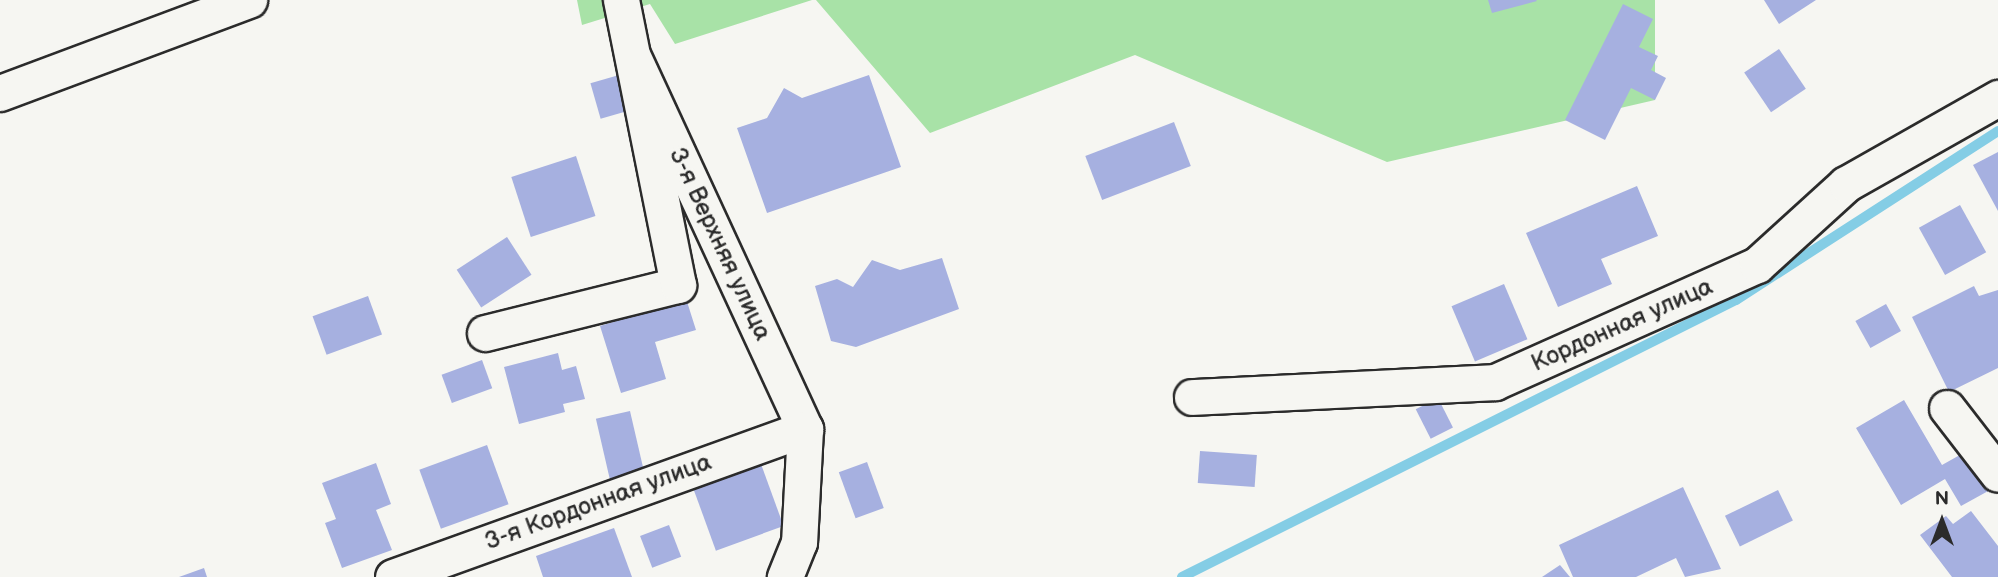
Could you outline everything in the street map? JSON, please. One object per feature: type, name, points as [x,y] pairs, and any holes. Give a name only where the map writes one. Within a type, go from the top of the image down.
[{"type":"street","points":[[0,93],[249,0]]},
{"type":"street","points":[[485,332],[678,285],[621,0]]},
{"type":"street","name":"3-я Верхняя улица","points":[[634,59],[804,429]]},
{"type":"street","name":"Кордонная улица","points":[[1192,397],[1494,382],[1756,265],[1846,184],[1998,98]]},
{"type":"street","points":[[1947,408],[1998,474]]},
{"type":"street","points":[[785,577],[799,542],[804,429]]},
{"type":"street","name":"3-я Кордонная улица","points":[[393,577],[804,429]]},
{"type":"green space","points":[[577,0],[812,0],[675,44],[650,4],[582,25]]},
{"type":"green space","points":[[816,0],[1655,0],[1655,100],[1387,162],[1135,55],[930,133]]},
{"type":"building","points":[[1488,0],[1536,0],[1537,1],[1492,13]]},
{"type":"building","points":[[1764,0],[1816,0],[1779,24]]},
{"type":"building","points":[[1623,4],[1653,19],[1639,47],[1658,56],[1651,70],[1666,78],[1655,100],[1631,88],[1605,140],[1565,120]]},
{"type":"building","points":[[1779,49],[1806,89],[1771,112],[1744,72]]},
{"type":"building","points":[[626,73],[636,109],[601,119],[590,83]]},
{"type":"building","points":[[869,75],[901,167],[767,213],[737,128],[767,118],[784,88],[802,98]]},
{"type":"building","points":[[1174,122],[1191,166],[1102,200],[1085,156]]},
{"type":"building","points":[[1998,152],[1998,211],[1973,165]]},
{"type":"building","points":[[576,156],[595,216],[531,237],[511,177]]},
{"type":"building","points":[[1637,186],[1658,236],[1601,259],[1612,284],[1558,307],[1526,233]]},
{"type":"building","points":[[1960,205],[1986,252],[1945,275],[1919,228]]},
{"type":"building","points":[[507,237],[532,275],[481,307],[457,270]]},
{"type":"building","points":[[942,258],[959,309],[856,347],[831,341],[815,286],[837,279],[853,287],[872,260],[900,270]]},
{"type":"building","points":[[1504,284],[1527,339],[1475,362],[1452,306]]},
{"type":"building","points":[[1974,286],[1979,296],[1998,290],[1998,368],[1949,392],[1912,317]]},
{"type":"building","points":[[683,289],[696,330],[655,342],[666,379],[621,393],[600,326],[642,313],[639,302]]},
{"type":"building","points":[[368,296],[382,335],[327,355],[313,316]]},
{"type":"building","points":[[1886,304],[1901,331],[1870,348],[1855,321]]},
{"type":"building","points":[[558,353],[562,370],[576,366],[585,399],[563,404],[565,412],[519,424],[504,367]]},
{"type":"building","points":[[482,360],[492,388],[452,403],[442,375]]},
{"type":"building","points":[[1438,398],[1453,427],[1431,439],[1416,409]]},
{"type":"building","points":[[1904,400],[1942,465],[1967,451],[1990,490],[1961,506],[1945,479],[1901,505],[1856,428]]},
{"type":"building","points":[[630,411],[644,473],[610,481],[596,419]]},
{"type":"building","points":[[487,445],[509,504],[441,529],[419,470]]},
{"type":"building","points":[[1200,451],[1257,455],[1255,487],[1198,483]]},
{"type":"building","points":[[867,462],[884,508],[856,518],[839,472]]},
{"type":"building","points":[[376,463],[391,504],[376,510],[392,550],[342,568],[325,523],[336,519],[322,483]]},
{"type":"building","points":[[761,464],[784,526],[716,551],[693,489]]},
{"type":"building","points":[[1683,487],[1721,569],[1685,577],[1676,558],[1636,577],[1573,577],[1559,545]]},
{"type":"building","points":[[1778,490],[1793,521],[1740,546],[1725,516]]},
{"type":"building","points":[[1971,511],[1998,546],[1998,577],[1952,577],[1920,535],[1946,516],[1953,524]]},
{"type":"building","points":[[669,525],[681,557],[652,568],[640,536]]},
{"type":"building","points":[[614,528],[632,577],[543,577],[536,556]]},
{"type":"building","points":[[1560,565],[1570,577],[1542,577]]},
{"type":"building","points":[[204,568],[207,577],[179,577]]},
{"type":"waterway","points":[[1182,577],[1736,300],[1998,131]]}]
